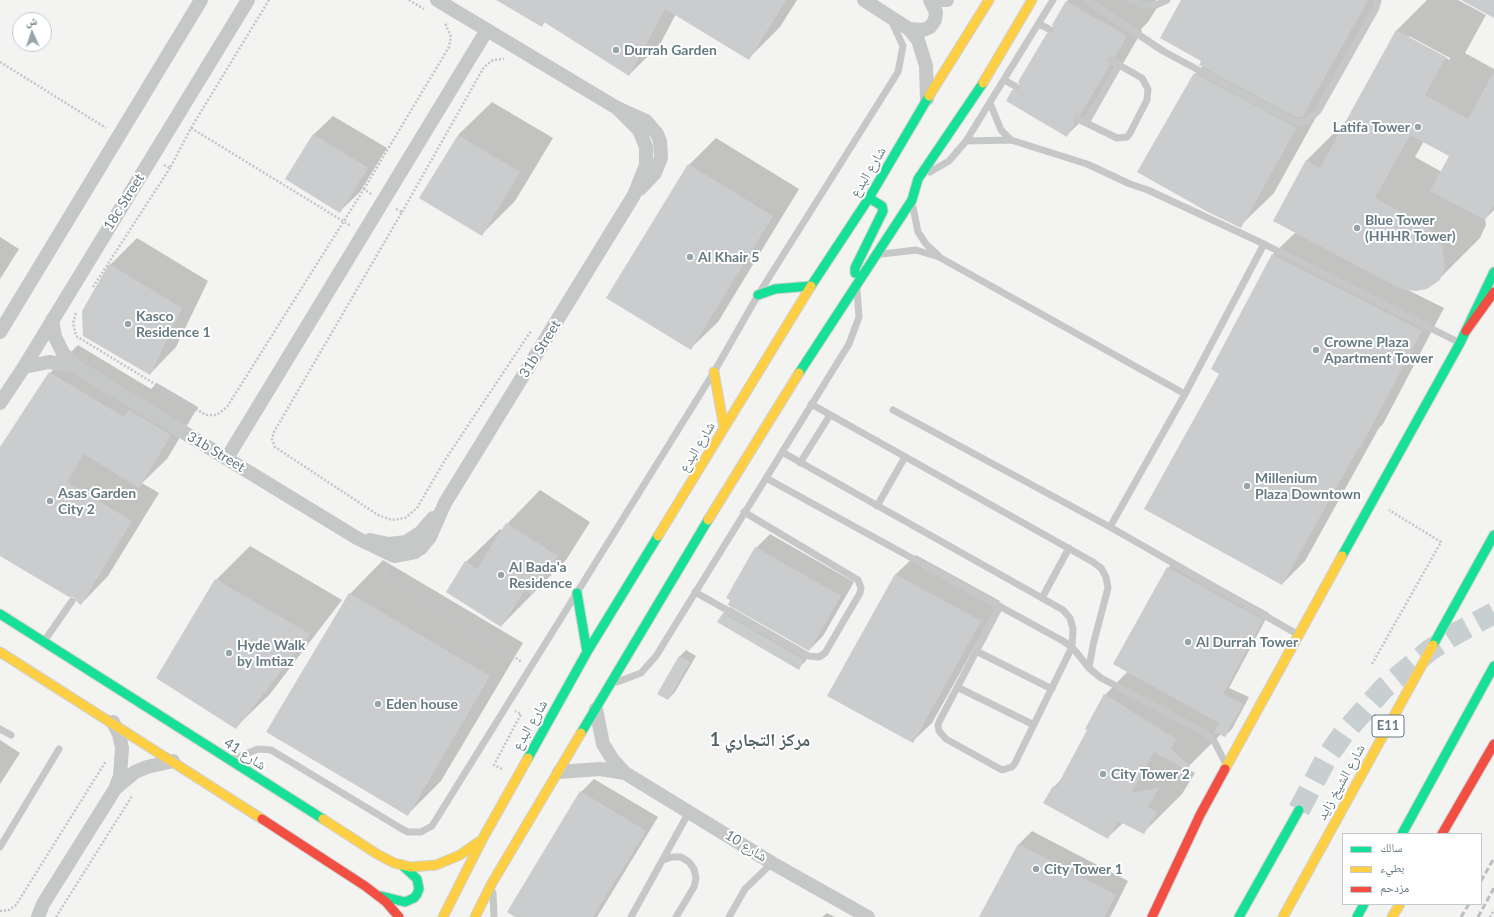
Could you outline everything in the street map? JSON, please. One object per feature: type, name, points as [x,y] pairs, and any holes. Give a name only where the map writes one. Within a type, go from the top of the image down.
[{"type":"main road","name":"شارع البدع","points":[[443,917],[516,777],[587,652],[811,286],[869,198],[927,99],[989,0]]},
{"type":"main road","points":[[475,917],[492,883],[680,566],[858,282],[878,255],[912,200],[918,179],[982,84],[1032,0]]},
{"type":"main road","points":[[858,282],[855,268],[883,211],[882,206],[878,202],[869,198]]},
{"type":"main road","points":[[1152,917],[1186,843],[1226,767],[1460,343],[1494,272]]},
{"type":"main road","points":[[758,295],[775,289],[811,286]]},
{"type":"main road","points":[[1466,331],[1494,292]]},
{"type":"main road","points":[[714,372],[724,428]]},
{"type":"main road","name":"شارع الشيخ زايد","points":[[1283,917],[1494,535]]},
{"type":"main road","points":[[577,593],[587,652]]},
{"type":"main road","name":"شارع 41","points":[[0,614],[376,854],[394,863],[424,867],[449,861],[483,838]]},
{"type":"main road","points":[[0,652],[173,761],[377,894],[399,917]]},
{"type":"main road","points":[[1403,833],[1494,666]]},
{"type":"main road","points":[[1443,833],[1494,744]]},
{"type":"main road","points":[[1239,917],[1299,810]]},
{"type":"main road","points":[[377,894],[400,902],[405,902],[414,898],[419,889],[417,879],[402,865]]},
{"type":"main road","points":[[1357,917],[1363,905]]},
{"type":"main road","points":[[1392,917],[1399,905]]},
{"type":"street","points":[[0,332],[201,0]]},
{"type":"street","name":"18c Street","points":[[0,403],[24,367],[248,0]]},
{"type":"street","name":"31b Street","points":[[52,320],[55,338],[64,353],[75,366],[357,538],[394,556],[415,552],[426,543],[445,503],[634,195],[649,179],[658,166],[661,158],[660,141],[657,134],[646,121],[618,108],[437,0]]},
{"type":"street","points":[[864,0],[909,29],[918,40],[926,66],[927,99]]},
{"type":"street","points":[[909,29],[923,30],[930,26],[935,20],[936,12],[930,0]]},
{"type":"street","points":[[940,0],[946,0]]},
{"type":"street","points":[[227,458],[487,30]]},
{"type":"street","name":"31b Street","points":[[24,367],[49,362],[75,366]]},
{"type":"street","name":"31b Street","points":[[357,538],[389,544],[406,542],[420,533],[445,503]]},
{"type":"street","name":"شارع 10","points":[[596,709],[603,744],[609,755],[625,773],[772,863],[868,917]]},
{"type":"street","points":[[38,917],[43,904],[115,789],[120,776],[122,755],[119,734],[112,722]]},
{"type":"street","points":[[115,789],[130,776],[147,767],[173,761]]},
{"type":"street","name":"شارع 10","points":[[559,772],[587,768],[612,770],[625,773]]},
{"type":"street","points":[[28,917],[43,904]]},
{"type":"lane","points":[[918,179],[949,161],[966,141],[1053,0]]},
{"type":"lane","points":[[1087,0],[1163,50],[1295,122],[1302,122],[1314,116],[1318,111],[1376,8],[1378,0]]},
{"type":"lane","points":[[1130,0],[1145,5],[1156,5],[1167,0]]},
{"type":"lane","points":[[229,761],[258,749],[271,750],[408,832],[421,832],[427,830],[436,821],[714,372],[758,295],[898,72],[903,46],[890,16]]},
{"type":"lane","points":[[1039,24],[1049,28]]},
{"type":"lane","points":[[1078,119],[1117,138],[1127,137],[1147,100],[1148,89],[1142,78],[1115,63],[1086,122]]},
{"type":"lane","points":[[1004,80],[1015,86]]},
{"type":"lane","points":[[990,103],[1001,130],[1011,140]]},
{"type":"lane","points":[[966,141],[1011,140],[1087,164],[1130,184],[1148,190],[1264,244],[1460,343]]},
{"type":"lane","points":[[912,200],[914,219],[918,232],[926,244],[939,257]]},
{"type":"lane","points":[[1110,527],[1185,394],[1264,244]]},
{"type":"lane","points":[[878,255],[909,250],[922,251],[939,257],[1185,394]]},
{"type":"lane","points":[[611,684],[635,676],[651,663],[812,404],[853,335],[859,308],[858,282]]},
{"type":"lane","points":[[812,404],[904,457],[1069,548],[1101,568],[1106,577],[1108,588],[1093,645],[1089,668]]},
{"type":"lane","points":[[893,410],[1110,527],[1299,635]]},
{"type":"lane","points":[[800,463],[830,415]]},
{"type":"lane","points":[[782,452],[1063,610],[1070,618],[1073,629],[1072,647],[1034,725],[1012,767],[1008,770],[997,769],[946,739],[939,731],[940,720],[1000,606]]},
{"type":"lane","points":[[877,506],[904,457]]},
{"type":"lane","points":[[766,478],[1072,647],[1089,668],[1101,678],[1202,731],[1214,741],[1220,749],[1226,767]]},
{"type":"lane","points":[[695,592],[808,656],[818,657],[824,653],[860,593],[861,588],[858,580],[744,512]]},
{"type":"lane","points":[[1042,598],[1069,548]]},
{"type":"lane","points":[[44,642],[72,601]]},
{"type":"lane","points":[[976,651],[1052,689]]},
{"type":"lane","points":[[957,687],[1034,725]]},
{"type":"lane","points":[[0,729],[11,735]]},
{"type":"lane","points":[[0,847],[59,749]]},
{"type":"lane","points":[[631,917],[690,812]]},
{"type":"lane","points":[[663,860],[672,857],[681,857],[689,862],[694,869],[696,878],[694,887],[676,917]]},
{"type":"lane","points":[[729,917],[745,889],[772,863]]},
{"type":"lane","points":[[492,883],[494,917]]},
{"type":"path","points":[[90,292],[170,168],[191,128],[269,0]]},
{"type":"path","points":[[409,0],[429,12]]},
{"type":"path","points":[[77,311],[73,323],[76,336],[206,415],[217,415],[227,407],[364,189],[449,47],[451,37],[447,26],[442,20]]},
{"type":"path","points":[[505,59],[493,60],[484,68],[274,432],[272,439],[275,447],[378,515],[392,520],[405,518],[417,508],[445,460],[534,327]]},
{"type":"path","points":[[0,62],[118,136]]},
{"type":"path","points":[[191,128],[363,233]]},
{"type":"path","points":[[152,157],[170,168]]},
{"type":"path","points":[[364,189],[382,202],[402,212]]},
{"type":"path","points":[[1372,664],[1441,542],[1373,500]]},
{"type":"path","points":[[394,556],[384,573],[531,668]]},
{"type":"path","points":[[507,707],[521,714],[494,765],[516,777]]},
{"type":"path","points":[[0,911],[9,910],[16,905],[108,757]]},
{"type":"path","points":[[56,917],[135,790]]},
{"type":"path","points":[[1490,917],[1494,910]]},
{"type":"building","points":[[496,0],[786,0],[749,60],[665,9],[629,76],[544,22],[542,27]]},
{"type":"building","points":[[1181,0],[1368,0],[1303,116],[1296,117],[1199,65],[1201,61],[1160,38]]},
{"type":"building","points":[[1461,0],[1494,0],[1494,18]]},
{"type":"building","points":[[1066,1],[1127,36],[1115,57],[1108,58],[1107,61],[1110,65],[1080,115],[1074,116],[1075,123],[1067,137],[1006,101],[1012,90],[1019,89],[1020,85],[1018,82],[1047,33],[1053,32],[1054,28],[1052,25]]},
{"type":"building","points":[[1396,30],[1446,57],[1425,95],[1468,119],[1494,72],[1494,205],[1485,220],[1430,191],[1449,156],[1410,135],[1375,198],[1431,230],[1442,246],[1445,266],[1440,280],[1427,289],[1416,291],[1397,287],[1273,221],[1306,160],[1320,168]]},
{"type":"building","points":[[1194,73],[1297,127],[1241,228],[1208,212],[1137,172]]},
{"type":"building","points":[[313,134],[368,168],[340,213],[285,179]]},
{"type":"building","points":[[458,135],[520,172],[482,236],[419,198]]},
{"type":"building","name":"Al Khair 5","points":[[688,164],[773,216],[691,350],[606,298]]},
{"type":"building","points":[[1272,254],[1422,331],[1360,448],[1359,447],[1282,585],[1144,509],[1219,374],[1211,369]]},
{"type":"building","name":"Kasco Residence 1","points":[[109,264],[182,308],[150,375],[83,336],[82,311]]},
{"type":"building","name":"Asas Garden City 2","points":[[49,372],[124,417],[129,410],[171,435],[139,488],[84,454],[67,482],[132,521],[81,605],[74,597],[69,597],[0,556],[0,447]]},
{"type":"building","name":"Al Bada'a Residence","points":[[506,523],[558,556],[532,595],[525,590],[501,627],[446,592],[465,561],[477,569]]},
{"type":"building","points":[[755,547],[841,596],[809,651],[728,605],[730,600],[726,598]]},
{"type":"building","name":"Al Durrah Tower","points":[[1167,567],[1263,620],[1223,694],[1243,704],[1225,737],[1214,732],[1219,723],[1113,664]]},
{"type":"building","points":[[895,574],[981,621],[913,743],[827,696]]},
{"type":"building","name":"Hyde Walk by Imtiaz","points":[[215,579],[310,634],[236,729],[156,678]]},
{"type":"building","name":"Eden house","points":[[349,593],[490,676],[408,816],[266,732]]},
{"type":"building","points":[[723,613],[804,660],[799,670],[717,622]]},
{"type":"building","points":[[679,656],[690,662],[668,700],[657,694]]},
{"type":"building","name":"City Tower 2","points":[[1104,694],[1176,739],[1171,749],[1190,766],[1187,770],[1154,752],[1131,793],[1159,788],[1148,807],[1157,812],[1144,834],[1118,821],[1108,839],[1043,803],[1053,786],[1056,788],[1087,730],[1085,729]]},
{"type":"building","points":[[580,791],[646,831],[593,917],[515,917],[507,912]]},
{"type":"building","name":"City Tower 1","points":[[1018,844],[1116,895],[1104,917],[979,917]]},
{"type":"tunnel","points":[[1299,810],[1327,757],[1344,733],[1384,688],[1430,650],[1455,634],[1494,613]]},
{"type":"railway","points":[[1482,879],[1494,858]]},
{"type":"railway","points":[[1478,917],[1494,888]]},
{"type":"railway","points":[[1461,917],[1468,905]]},
{"type":"traffic: fast","points":[[799,373],[912,200],[918,179],[983,83]]},
{"type":"traffic: fast","points":[[811,286],[869,198],[929,96]]},
{"type":"traffic: fast","points":[[855,273],[855,268],[883,211],[882,206],[869,198]]},
{"type":"traffic: fast","points":[[1342,556],[1460,343],[1494,272]]},
{"type":"traffic: fast","points":[[758,295],[775,289],[811,286]]},
{"type":"traffic: fast","points":[[581,733],[708,520]]},
{"type":"traffic: fast","points":[[1433,645],[1494,535]]},
{"type":"traffic: fast","points":[[528,758],[587,652],[658,536]]},
{"type":"traffic: fast","points":[[577,593],[587,652]]},
{"type":"traffic: fast","points":[[0,614],[323,819]]},
{"type":"traffic: fast","points":[[1403,833],[1494,666]]},
{"type":"traffic: fast","points":[[1239,917],[1299,810]]},
{"type":"traffic: fast","points":[[381,896],[405,902],[414,898],[417,894],[419,889],[417,879],[402,865]]},
{"type":"traffic: fast","points":[[1357,917],[1363,905]]},
{"type":"traffic: slow","points":[[929,96],[989,0]]},
{"type":"traffic: slow","points":[[983,83],[1032,0]]},
{"type":"traffic: slow","points":[[658,536],[811,286]]},
{"type":"traffic: slow","points":[[714,372],[724,428]]},
{"type":"traffic: slow","points":[[708,520],[799,373]]},
{"type":"traffic: slow","points":[[1225,769],[1342,556]]},
{"type":"traffic: slow","points":[[1283,917],[1433,645]]},
{"type":"traffic: slow","points":[[0,652],[262,819]]},
{"type":"traffic: slow","points":[[475,917],[492,883],[581,733]]},
{"type":"traffic: slow","points":[[443,917],[483,838],[528,758]]},
{"type":"traffic: slow","points":[[323,819],[377,854],[394,863],[411,867],[436,865],[460,855],[480,841]]},
{"type":"traffic: slow","points":[[1392,917],[1399,905]]},
{"type":"traffic: jam","points":[[1466,331],[1494,292]]},
{"type":"traffic: jam","points":[[1443,833],[1494,744]]},
{"type":"traffic: jam","points":[[1152,917],[1200,815],[1225,769]]},
{"type":"traffic: jam","points":[[262,819],[365,886],[386,902],[399,917]]},
{"type":"place","name":"Durrah Garden","points":[[616,50]]},
{"type":"place","name":"Latifa Tower","points":[[1418,127]]},
{"type":"place","name":"Blue Tower (HHHR Tower)","points":[[1357,228]]},
{"type":"place","name":"Al Khair 5","points":[[690,257]]},
{"type":"place","name":"Kasco Residence 1","points":[[128,324]]},
{"type":"place","name":"Crowne Plaza Apartment Tower","points":[[1316,350]]},
{"type":"place","name":"Millenium Plaza Downtown","points":[[1247,486]]},
{"type":"place","name":"Asas Garden City 2","points":[[50,501]]},
{"type":"place","name":"Al Bada'a Residence","points":[[501,575]]},
{"type":"place","name":"Al Durrah Tower","points":[[1188,642]]},
{"type":"place","name":"Hyde Walk by Imtiaz","points":[[229,653]]},
{"type":"place","name":"Eden house","points":[[378,704]]},
{"type":"place","name":"City Tower 2","points":[[1103,774]]},
{"type":"place","name":"City Tower 1","points":[[1036,869]]},
{"type":"district","name":"مركز التجاري 1","points":[[760,740]]}]
